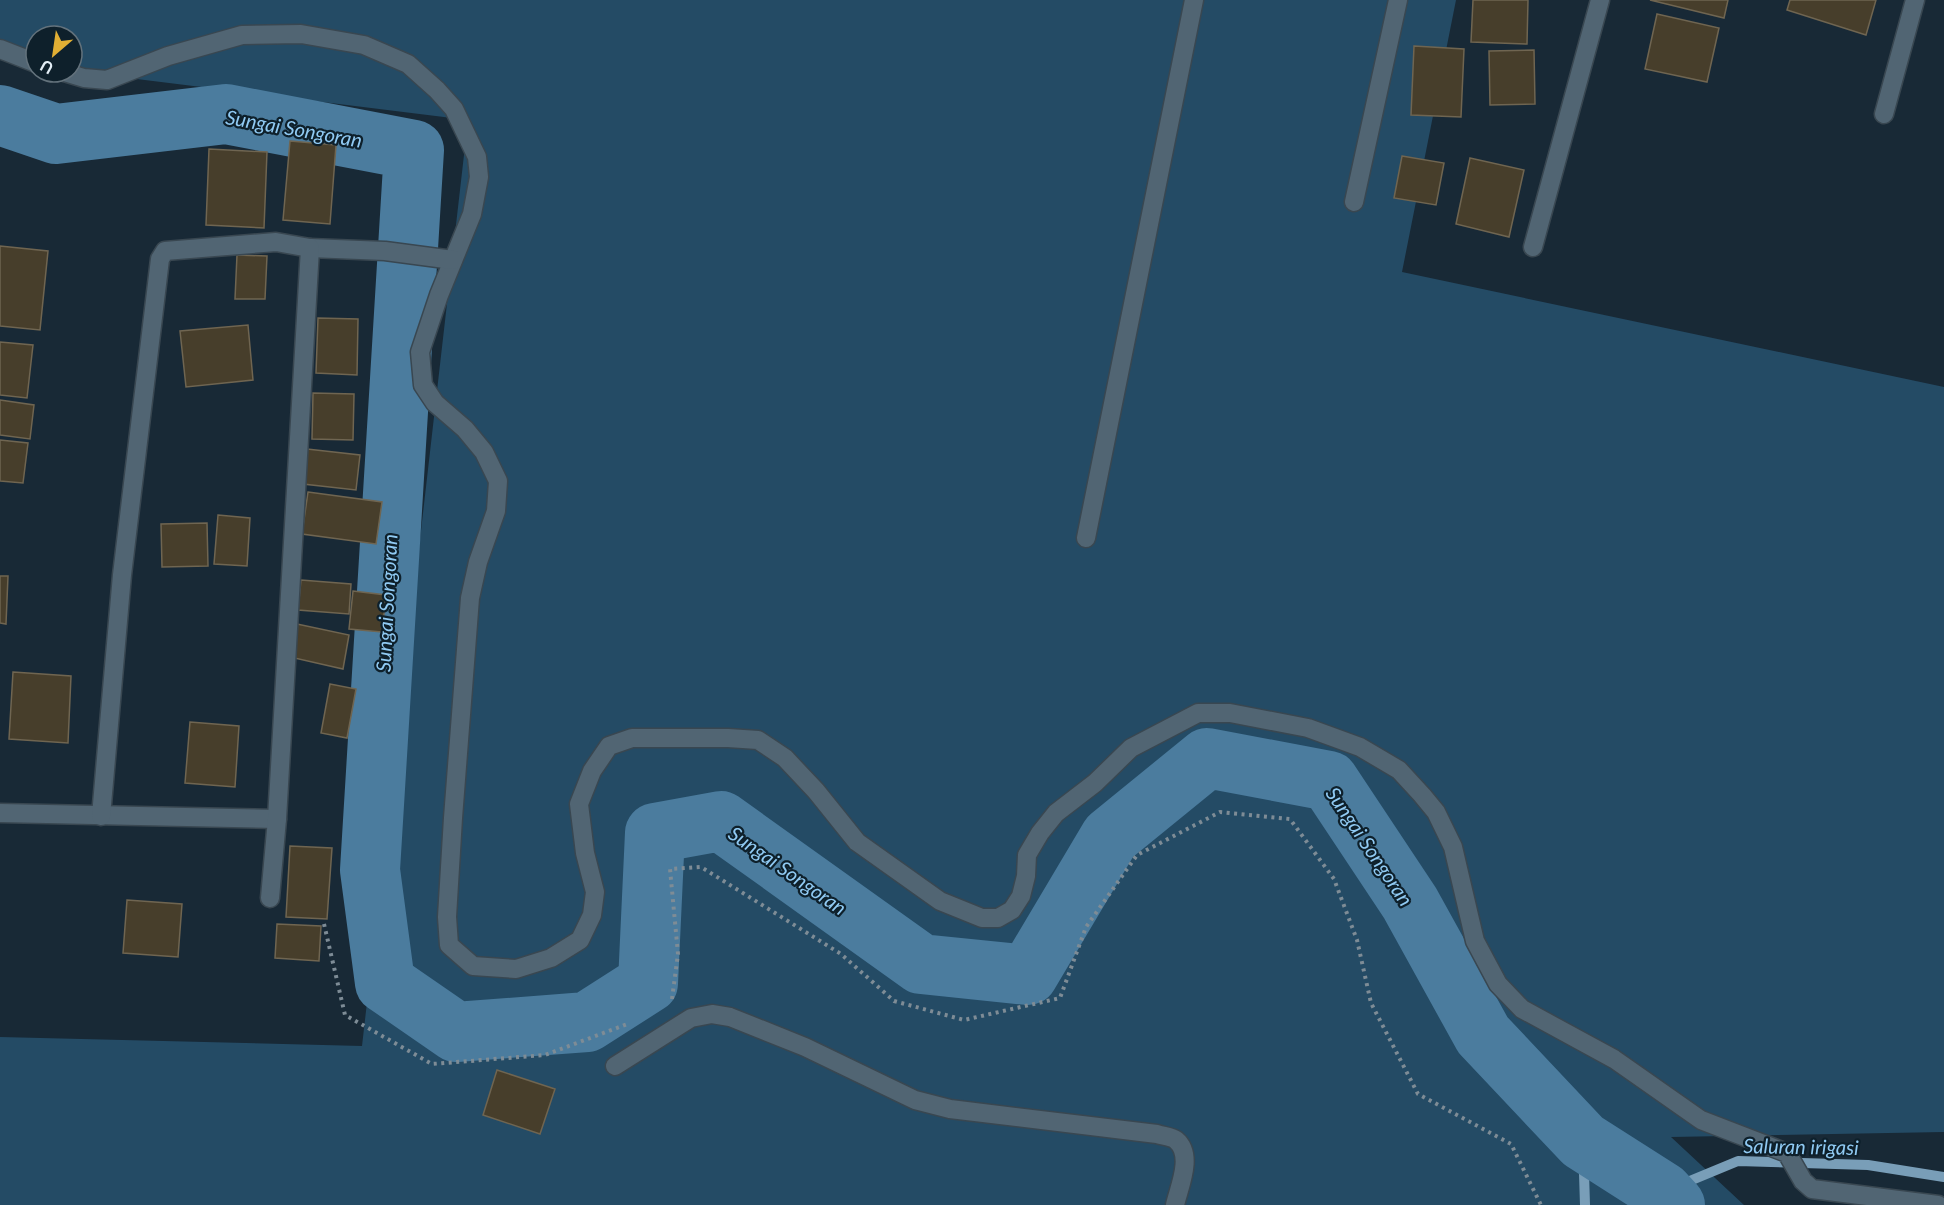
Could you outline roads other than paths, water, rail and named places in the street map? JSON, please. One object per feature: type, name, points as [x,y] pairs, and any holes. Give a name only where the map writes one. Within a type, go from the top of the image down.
[{"type":"street","points":[[1086,538],[1194,0]]},
{"type":"street","points":[[1354,202],[1398,0]]},
{"type":"street","points":[[1533,247],[1600,0]]},
{"type":"street","points":[[1884,114],[1915,0]]},
{"type":"street","points":[[84,78],[107,80],[168,56],[242,35],[301,34],[364,45],[408,64],[437,90],[454,109],[477,157],[479,177],[472,214],[444,259],[420,352],[423,385],[435,403],[465,429],[484,452],[498,481],[496,511],[478,562],[470,598],[447,917],[449,945],[473,966],[516,969],[551,958],[580,940],[592,915],[595,892],[585,853],[579,804],[592,771],[609,746],[632,738],[758,740],[785,758],[816,791],[857,842],[940,901],[982,918],[998,918],[1012,910],[1021,896],[1028,855],[1040,833],[1056,813],[1095,783],[1131,748],[1198,713],[1230,712],[1308,728],[1360,747],[1399,770],[1436,812],[1453,848],[1475,941],[1498,984],[1522,1008],[1614,1059],[1701,1120],[1787,1153],[1803,1181],[1812,1189],[1938,1205]]},
{"type":"street","points":[[0,49],[24,58]]},
{"type":"street","points":[[101,816],[122,574],[160,259],[165,251],[276,242],[310,248],[385,251],[444,259]]},
{"type":"street","points":[[270,898],[277,819],[310,248]]},
{"type":"street","points":[[0,813],[277,819]]},
{"type":"street","points":[[615,1066],[691,1018],[711,1014],[730,1017],[805,1047],[924,1103],[950,1109],[1157,1134],[1175,1140],[1183,1150],[1185,1164],[1175,1205]]},
{"type":"waterway","name":"Sungai Songoran","points":[[0,115],[56,134],[226,114],[414,150],[370,870],[385,983],[456,1032],[587,1022],[648,983],[655,833],[721,821],[921,964],[1028,975],[1110,837],[1207,758],[1329,781],[1410,903],[1483,1035],[1583,1141],[1663,1192],[1675,1205]]},
{"type":"waterway","name":"Saluran irigasi","points":[[1583,1141],[1585,1205]]},
{"type":"waterway","name":"Saluran irigasi","points":[[1663,1192],[1738,1161],[1868,1165],[1944,1177]]}]
